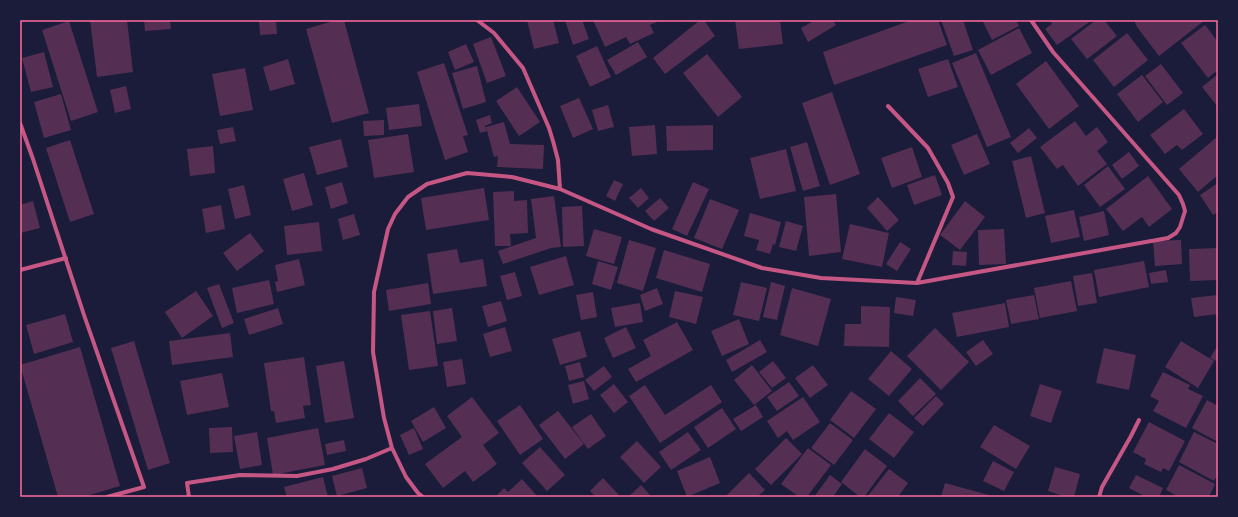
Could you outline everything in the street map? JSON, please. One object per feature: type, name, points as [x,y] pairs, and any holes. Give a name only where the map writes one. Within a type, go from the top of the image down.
[{"type":"street","points":[[477,20],[494,33],[522,68],[549,128],[558,160],[560,189]]},
{"type":"street","points":[[423,497],[418,493],[406,477],[392,448],[384,418],[374,352],[374,292],[388,229],[395,214],[408,197],[427,184],[467,173],[512,177],[560,189],[651,229],[762,268],[821,278],[917,283],[1168,238],[1176,233],[1180,228],[1184,212],[1183,204],[1179,195],[1053,52],[1031,20]]},
{"type":"street","points":[[888,106],[928,148],[948,183],[953,197],[917,283]]},
{"type":"street","points":[[20,123],[84,315],[144,487],[107,497]]},
{"type":"street","points":[[20,270],[66,258]]},
{"type":"street","points":[[1099,497],[1102,487],[1132,436],[1139,420]]},
{"type":"street","points":[[189,497],[187,483],[240,475],[297,476],[333,470],[366,459],[392,448]]},
{"type":"building","points":[[90,20],[127,20],[133,72],[97,77]]},
{"type":"building","points":[[144,20],[170,20],[171,29],[145,31]]},
{"type":"building","points":[[259,20],[276,20],[277,34],[260,35]]},
{"type":"building","points":[[337,20],[344,20],[369,113],[332,123],[306,29]]},
{"type":"building","points":[[527,20],[553,20],[559,43],[534,49]]},
{"type":"building","points":[[565,20],[582,20],[589,39],[573,45]]},
{"type":"building","points":[[593,20],[661,20],[650,25],[654,33],[630,44],[626,37],[605,47]]},
{"type":"building","points":[[700,20],[704,20],[715,36],[665,74],[653,58]]},
{"type":"building","points":[[735,20],[780,20],[783,44],[739,49]]},
{"type":"building","points":[[815,20],[833,20],[836,25],[808,42],[801,28]]},
{"type":"building","points":[[912,20],[938,20],[947,45],[834,85],[823,52]]},
{"type":"building","points":[[941,20],[963,20],[973,50],[954,56]]},
{"type":"building","points":[[982,20],[1016,20],[1019,26],[992,40]]},
{"type":"building","points":[[1049,20],[1092,20],[1057,45],[1045,29],[1052,24]]},
{"type":"building","points":[[1096,20],[1104,20],[1117,36],[1087,59],[1071,39]]},
{"type":"building","points":[[1134,20],[1205,20],[1159,56],[1137,27]]},
{"type":"building","points":[[69,21],[98,112],[71,121],[42,30]]},
{"type":"building","points":[[1205,25],[1218,42],[1218,70],[1208,78],[1181,43]]},
{"type":"building","points":[[1019,28],[1032,53],[991,75],[978,50]]},
{"type":"building","points":[[1127,33],[1148,60],[1114,87],[1093,60]]},
{"type":"building","points":[[491,37],[506,76],[487,83],[473,44]]},
{"type":"building","points":[[638,42],[647,57],[616,75],[607,60]]},
{"type":"building","points":[[466,44],[474,62],[455,70],[448,52]]},
{"type":"building","points":[[597,46],[611,77],[590,87],[576,56]]},
{"type":"building","points":[[44,52],[53,87],[31,92],[22,58]]},
{"type":"building","points":[[976,53],[1011,137],[987,147],[952,63]]},
{"type":"building","points":[[707,54],[742,97],[718,117],[683,73]]},
{"type":"building","points":[[288,59],[295,84],[270,91],[263,67]]},
{"type":"building","points":[[948,59],[958,87],[928,97],[918,69]]},
{"type":"building","points":[[1046,61],[1079,106],[1049,129],[1016,84]]},
{"type":"building","points":[[444,63],[468,135],[463,136],[468,152],[445,160],[417,72]]},
{"type":"building","points":[[1161,64],[1183,93],[1167,105],[1145,76]]},
{"type":"building","points":[[477,66],[486,102],[463,109],[452,73]]},
{"type":"building","points":[[245,68],[253,110],[220,116],[212,74]]},
{"type":"building","points":[[1218,74],[1218,107],[1202,87]]},
{"type":"building","points":[[1142,75],[1163,102],[1138,122],[1117,94]]},
{"type":"building","points":[[126,86],[131,109],[115,113],[110,90]]},
{"type":"building","points":[[517,87],[540,122],[519,136],[496,101]]},
{"type":"building","points":[[832,92],[860,174],[830,185],[802,103]]},
{"type":"building","points":[[61,94],[71,130],[44,138],[34,102]]},
{"type":"building","points":[[579,98],[593,129],[573,138],[560,106]]},
{"type":"building","points":[[419,104],[422,126],[389,130],[386,108]]},
{"type":"building","points":[[608,105],[614,127],[598,131],[592,110]]},
{"type":"building","points":[[1184,109],[1203,134],[1182,150],[1177,145],[1165,154],[1150,135]]},
{"type":"building","points":[[490,115],[492,123],[485,126],[487,131],[480,133],[476,120]]},
{"type":"building","points":[[384,120],[384,135],[364,136],[363,121]]},
{"type":"building","points":[[1075,121],[1086,136],[1097,127],[1108,142],[1097,151],[1107,164],[1078,186],[1063,165],[1057,169],[1040,147]]},
{"type":"building","points":[[504,122],[510,144],[544,145],[543,169],[497,167],[498,156],[494,157],[486,127]]},
{"type":"building","points":[[655,125],[657,154],[632,156],[629,127]]},
{"type":"building","points":[[713,125],[713,150],[667,151],[666,126]]},
{"type":"building","points":[[233,127],[236,141],[220,144],[217,130]]},
{"type":"building","points":[[1029,128],[1037,138],[1018,153],[1010,143]]},
{"type":"building","points":[[408,134],[414,172],[374,178],[368,140]]},
{"type":"building","points":[[977,134],[990,164],[964,175],[951,145]]},
{"type":"building","points":[[1218,136],[1218,175],[1198,192],[1179,169]]},
{"type":"building","points":[[341,139],[348,167],[317,175],[309,147]]},
{"type":"building","points":[[70,140],[94,214],[70,222],[46,148]]},
{"type":"building","points":[[807,142],[820,186],[803,191],[790,147]]},
{"type":"building","points":[[213,146],[215,173],[190,176],[187,149]]},
{"type":"building","points":[[912,147],[922,177],[892,188],[881,158]]},
{"type":"building","points":[[786,149],[796,191],[760,199],[750,158]]},
{"type":"building","points":[[1129,152],[1139,166],[1122,179],[1112,165]]},
{"type":"building","points":[[1031,156],[1045,213],[1026,218],[1012,161]]},
{"type":"building","points":[[1108,166],[1125,189],[1100,207],[1084,185]]},
{"type":"building","points":[[304,173],[313,205],[292,211],[283,179]]},
{"type":"building","points":[[935,175],[942,195],[914,205],[907,185]]},
{"type":"building","points":[[1148,176],[1172,209],[1149,227],[1142,217],[1123,231],[1106,209]]},
{"type":"building","points":[[614,180],[623,184],[615,201],[606,196]]},
{"type":"building","points":[[342,182],[348,203],[331,209],[325,187]]},
{"type":"building","points":[[693,182],[709,189],[687,236],[672,229]]},
{"type":"building","points":[[1218,183],[1218,212],[1213,215],[1200,195]]},
{"type":"building","points":[[244,185],[251,215],[235,219],[228,189]]},
{"type":"building","points":[[484,188],[489,220],[426,230],[421,198]]},
{"type":"building","points":[[641,188],[649,198],[638,208],[629,198]]},
{"type":"building","points":[[514,191],[514,201],[527,200],[528,233],[510,234],[511,246],[495,246],[493,192]]},
{"type":"building","points":[[836,194],[841,252],[809,256],[804,197]]},
{"type":"building","points":[[554,196],[561,247],[551,248],[503,264],[498,251],[536,238],[531,199]]},
{"type":"building","points":[[878,197],[899,220],[887,231],[867,208]]},
{"type":"building","points":[[660,198],[669,208],[654,221],[645,211]]},
{"type":"building","points":[[710,199],[739,210],[722,249],[694,238]]},
{"type":"building","points":[[33,201],[40,228],[20,233],[20,205]]},
{"type":"building","points":[[965,201],[985,217],[960,250],[940,235]]},
{"type":"building","points":[[221,205],[225,229],[206,233],[202,209]]},
{"type":"building","points":[[582,206],[584,246],[563,247],[562,207]]},
{"type":"building","points":[[1074,210],[1080,237],[1051,243],[1045,216]]},
{"type":"building","points":[[1104,211],[1109,235],[1084,241],[1079,217]]},
{"type":"building","points":[[750,213],[781,222],[775,245],[773,244],[770,254],[756,250],[759,240],[744,236]]},
{"type":"building","points":[[354,214],[360,235],[343,240],[338,219]]},
{"type":"building","points":[[786,221],[803,226],[796,251],[779,247]]},
{"type":"building","points":[[319,222],[322,251],[287,255],[284,226]]},
{"type":"building","points":[[850,224],[889,233],[882,267],[842,259]]},
{"type":"building","points":[[594,229],[622,237],[614,264],[586,256]]},
{"type":"building","points":[[1004,229],[1006,264],[979,265],[978,230]]},
{"type":"building","points":[[250,233],[264,251],[237,271],[223,253]]},
{"type":"building","points":[[629,240],[656,248],[643,291],[617,283]]},
{"type":"building","points":[[1181,240],[1182,264],[1155,266],[1153,241]]},
{"type":"building","points":[[900,242],[911,249],[897,271],[886,264]]},
{"type":"building","points":[[1218,248],[1218,280],[1190,281],[1189,249]]},
{"type":"building","points":[[457,249],[460,263],[483,259],[487,286],[433,294],[427,254]]},
{"type":"building","points":[[664,250],[710,264],[702,292],[656,278]]},
{"type":"building","points":[[953,251],[967,252],[966,266],[952,265]]},
{"type":"building","points":[[566,256],[574,285],[539,295],[530,267]]},
{"type":"building","points":[[299,259],[305,285],[277,292],[275,282],[278,281],[275,265]]},
{"type":"building","points":[[598,261],[618,267],[611,290],[592,284]]},
{"type":"building","points":[[1144,261],[1149,287],[1099,297],[1094,270]]},
{"type":"building","points":[[1166,270],[1168,282],[1151,284],[1149,273]]},
{"type":"building","points":[[515,272],[522,296],[507,300],[500,276]]},
{"type":"building","points":[[1092,273],[1097,303],[1078,306],[1073,276]]},
{"type":"building","points":[[269,280],[274,304],[237,313],[232,288]]},
{"type":"building","points":[[1071,281],[1077,311],[1040,318],[1034,288]]},
{"type":"building","points":[[741,282],[767,288],[759,321],[733,315]]},
{"type":"building","points":[[771,282],[785,286],[777,320],[763,317]]},
{"type":"building","points":[[428,283],[431,304],[389,311],[386,290]]},
{"type":"building","points":[[219,284],[234,323],[222,328],[207,288]]},
{"type":"building","points":[[657,288],[663,304],[645,311],[640,295]]},
{"type":"building","points":[[792,288],[831,299],[818,346],[780,335]]},
{"type":"building","points":[[196,291],[213,316],[182,338],[165,312]]},
{"type":"building","points":[[675,291],[703,297],[696,324],[669,317]]},
{"type":"building","points":[[593,292],[597,317],[581,320],[576,295]]},
{"type":"building","points":[[1034,295],[1039,319],[1011,324],[1006,300]]},
{"type":"building","points":[[1218,295],[1218,314],[1194,317],[1191,298]]},
{"type":"building","points":[[896,297],[916,300],[913,316],[894,313]]},
{"type":"building","points":[[501,301],[507,321],[488,327],[482,306]]},
{"type":"building","points":[[640,303],[643,322],[615,327],[611,308]]},
{"type":"building","points":[[1005,303],[1009,327],[957,337],[952,313]]},
{"type":"building","points":[[861,306],[890,307],[889,347],[844,346],[845,324],[861,324]]},
{"type":"building","points":[[278,308],[283,324],[249,335],[244,319]]},
{"type":"building","points":[[452,308],[457,341],[437,344],[433,311]]},
{"type":"building","points":[[430,311],[438,366],[409,370],[401,315]]},
{"type":"building","points":[[65,314],[73,342],[34,354],[26,325]]},
{"type":"building","points":[[739,319],[749,344],[722,356],[711,331]]},
{"type":"building","points":[[677,322],[693,350],[636,382],[628,369],[651,356],[643,340]]},
{"type":"building","points":[[505,327],[512,351],[490,357],[483,334]]},
{"type":"building","points":[[626,327],[636,348],[613,358],[604,338]]},
{"type":"building","points":[[935,328],[969,362],[941,390],[907,356]]},
{"type":"building","points":[[580,331],[587,357],[560,365],[552,339]]},
{"type":"building","points":[[230,333],[233,357],[172,365],[169,341]]},
{"type":"building","points":[[760,340],[767,352],[732,372],[726,360]]},
{"type":"building","points":[[983,340],[993,354],[976,366],[966,352]]},
{"type":"building","points":[[134,341],[170,463],[148,470],[111,348]]},
{"type":"building","points":[[1181,341],[1214,361],[1198,388],[1165,367]]},
{"type":"building","points":[[1218,345],[1218,362],[1210,358]]},
{"type":"building","points":[[80,347],[120,486],[83,497],[58,497],[20,365]]},
{"type":"building","points":[[1104,348],[1136,355],[1129,390],[1096,383]]},
{"type":"building","points":[[891,351],[912,369],[889,396],[868,379]]},
{"type":"building","points":[[304,357],[311,405],[303,406],[305,418],[276,423],[274,411],[271,411],[264,363]]},
{"type":"building","points":[[462,359],[466,384],[447,387],[443,362]]},
{"type":"building","points":[[344,361],[354,418],[325,423],[316,366]]},
{"type":"building","points":[[773,361],[786,378],[772,388],[759,372]]},
{"type":"building","points":[[580,362],[584,377],[569,381],[565,366]]},
{"type":"building","points":[[752,365],[772,391],[754,405],[734,380]]},
{"type":"building","points":[[813,365],[828,385],[810,398],[795,378]]},
{"type":"building","points":[[604,366],[612,377],[594,391],[585,380]]},
{"type":"building","points":[[1163,372],[1190,385],[1188,389],[1203,396],[1186,428],[1153,411],[1159,401],[1150,396]]},
{"type":"building","points":[[222,373],[229,407],[187,415],[180,381]]},
{"type":"building","points":[[920,378],[936,394],[913,416],[898,401]]},
{"type":"building","points":[[584,381],[589,399],[573,404],[568,385]]},
{"type":"building","points":[[789,382],[799,396],[777,411],[767,397]]},
{"type":"building","points":[[614,384],[628,402],[614,413],[600,395]]},
{"type":"building","points":[[1040,384],[1062,391],[1051,423],[1030,416]]},
{"type":"building","points":[[645,385],[665,415],[711,385],[722,402],[660,443],[629,396]]},
{"type":"building","points":[[851,391],[876,409],[854,438],[830,420]]},
{"type":"building","points":[[936,396],[944,404],[923,426],[914,418]]},
{"type":"building","points":[[472,397],[499,433],[483,445],[497,464],[473,482],[465,471],[443,488],[425,464],[462,437],[447,416]]},
{"type":"building","points":[[803,397],[820,422],[793,440],[787,431],[778,438],[767,421]]},
{"type":"building","points":[[1207,400],[1218,406],[1218,442],[1192,428]]},
{"type":"building","points":[[520,405],[543,439],[520,455],[497,421]]},
{"type":"building","points":[[756,405],[763,417],[741,431],[733,419]]},
{"type":"building","points":[[434,407],[446,428],[423,442],[411,421]]},
{"type":"building","points":[[722,408],[736,429],[708,448],[694,427]]},
{"type":"building","points":[[558,411],[584,444],[565,459],[539,425]]},
{"type":"building","points":[[889,413],[914,432],[894,458],[869,439]]},
{"type":"building","points":[[591,414],[606,436],[588,449],[572,427]]},
{"type":"building","points":[[1149,422],[1185,441],[1169,471],[1163,468],[1161,472],[1144,464],[1146,459],[1133,452]]},
{"type":"building","points":[[830,423],[853,440],[834,465],[811,448]]},
{"type":"building","points":[[994,425],[1030,446],[1016,469],[980,447]]},
{"type":"building","points":[[232,427],[233,452],[210,453],[209,428]]},
{"type":"building","points":[[318,428],[325,465],[273,475],[267,438]]},
{"type":"building","points":[[414,428],[423,449],[409,455],[400,435]]},
{"type":"building","points":[[257,432],[262,465],[240,469],[234,436]]},
{"type":"building","points":[[688,432],[701,450],[671,470],[659,452]]},
{"type":"building","points":[[1194,432],[1218,444],[1218,474],[1214,481],[1179,462]]},
{"type":"building","points":[[786,438],[802,454],[771,485],[755,469]]},
{"type":"building","points":[[344,440],[346,451],[327,455],[325,444]]},
{"type":"building","points":[[637,441],[661,467],[644,483],[620,457]]},
{"type":"building","points":[[540,447],[565,475],[547,491],[522,463]]},
{"type":"building","points":[[808,448],[831,465],[807,497],[799,497],[781,484]]},
{"type":"building","points":[[865,449],[887,466],[864,497],[860,497],[841,482]]},
{"type":"building","points":[[710,457],[720,483],[687,497],[677,471]]},
{"type":"building","points":[[993,461],[1014,472],[1004,491],[983,481]]},
{"type":"building","points":[[1179,465],[1215,484],[1209,497],[1179,497],[1166,490]]},
{"type":"building","points":[[1055,467],[1080,474],[1074,497],[1066,497],[1048,491]]},
{"type":"building","points":[[362,468],[367,488],[337,496],[332,476]]},
{"type":"building","points":[[889,469],[908,483],[898,497],[867,497]]},
{"type":"building","points":[[749,473],[765,490],[757,497],[725,497]]},
{"type":"building","points":[[830,475],[842,484],[833,497],[814,497]]},
{"type":"building","points":[[1136,475],[1163,488],[1159,497],[1146,497],[1129,488]]},
{"type":"building","points":[[323,477],[328,497],[287,497],[284,487]]},
{"type":"building","points":[[603,478],[619,495],[616,497],[596,497],[590,491]]},
{"type":"building","points":[[522,479],[538,497],[495,497],[504,488],[508,492]]},
{"type":"building","points":[[945,483],[989,495],[993,497],[941,497]]},
{"type":"building","points":[[641,485],[650,495],[648,497],[628,497]]}]
